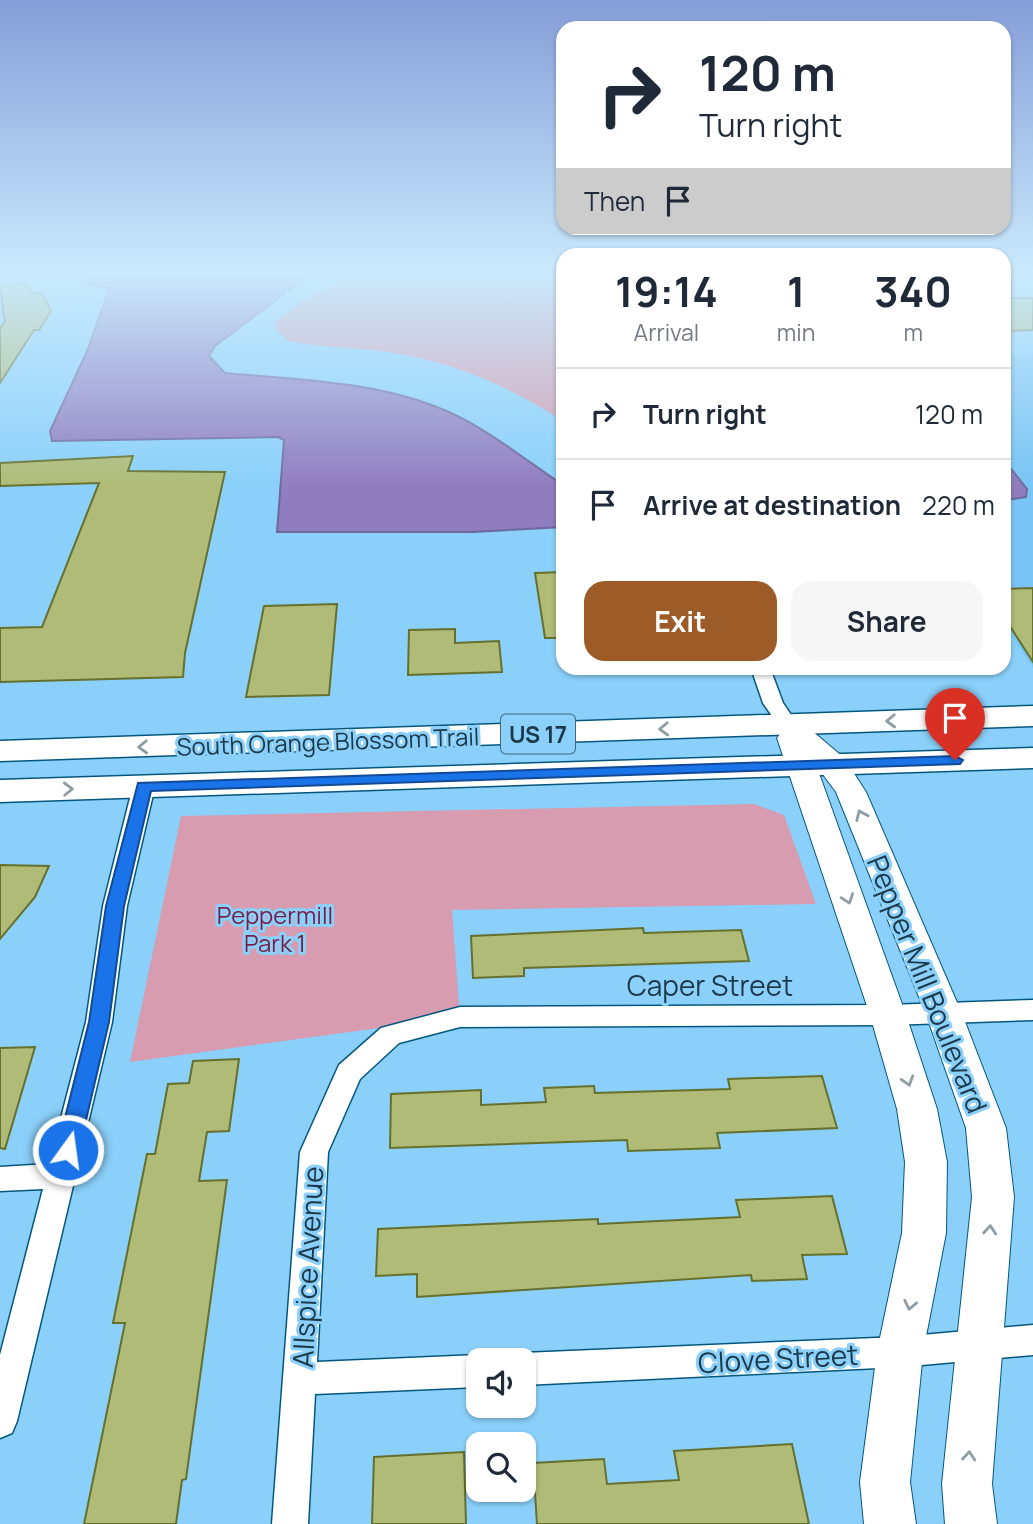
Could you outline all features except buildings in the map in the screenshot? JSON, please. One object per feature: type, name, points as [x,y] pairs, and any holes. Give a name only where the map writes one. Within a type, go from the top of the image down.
[{"type":"main road","name":"South Orange Blossom Trail","points":[[0,751],[1033,716]]},
{"type":"main road","name":"South Orange Blossom Trail","points":[[0,791],[1033,758]]},
{"type":"street","name":"Pepper Mill Boulevard","points":[[763,675],[773,704],[817,765],[851,792],[944,1014],[986,1128],[993,1196],[967,1484],[971,1524]]},
{"type":"street","name":"Pepper Mill Boulevard","points":[[817,765],[917,1109],[926,1162],[924,1233],[900,1352],[885,1482],[890,1524]]},
{"type":"street","points":[[0,1422],[99,1022],[115,906],[144,786]]},
{"type":"street","name":"Caper Street","points":[[390,1035],[460,1017],[888,1016],[1033,1010]]},
{"type":"street","name":"Allspice Avenue","points":[[290,1524],[314,1152],[349,1073],[390,1035]]},
{"type":"street","points":[[0,1179],[61,1176]]},
{"type":"street","name":"Clove Street","points":[[536,1368],[900,1352],[1033,1340]]},
{"type":"street","points":[[301,1379],[466,1372]]},
{"type":"shaded area","points":[[89,345],[216,345],[209,356],[225,373],[369,388],[424,402],[466,420],[556,480],[556,527],[473,532],[277,532],[284,440],[278,437],[52,441],[50,431]]},
{"type":"shaded area","points":[[1033,354],[1033,668],[1011,634],[1011,355]]},
{"type":"shaded area","points":[[1011,469],[1027,489],[1026,497],[1011,499]]},
{"type":"green space","points":[[318,345],[556,345],[556,417],[507,389],[468,373],[391,352]]},
{"type":"green space","name":"Peppermill Park 1","points":[[754,804],[784,815],[816,904],[452,910],[460,1017],[130,1062],[181,816]]},
{"type":"route","points":[[68,1150],[99,1022],[115,906],[144,786],[955,760]]}]
